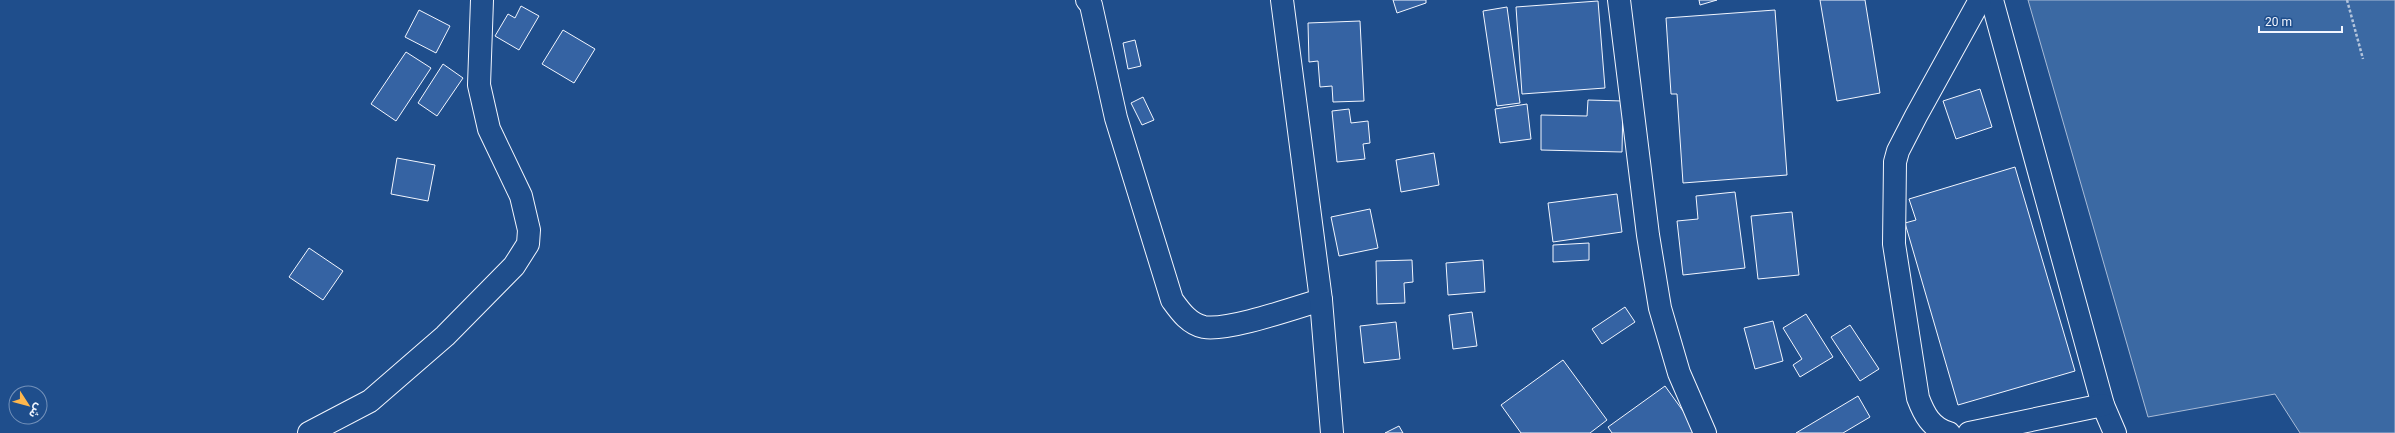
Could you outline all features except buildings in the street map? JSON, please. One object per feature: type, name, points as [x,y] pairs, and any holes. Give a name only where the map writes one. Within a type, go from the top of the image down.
[{"type":"street","points":[[309,433],[376,396],[445,336],[514,266],[528,244],[529,230],[523,202],[489,129],[479,84],[482,0]]},
{"type":"street","points":[[1087,0],[1091,5],[1120,133],[1172,300],[1184,317],[1203,327],[1223,327],[1321,300]]},
{"type":"street","points":[[1282,0],[1321,300],[1332,433]]},
{"type":"street","points":[[1619,0],[1648,235],[1660,308],[1679,373],[1705,433]]},
{"type":"street","points":[[1949,433],[1938,430],[1925,415],[1918,398],[1894,244],[1895,162],[1898,151],[1913,121],[1980,0]]},
{"type":"street","points":[[1992,0],[2103,405],[2115,433]]},
{"type":"street","points":[[1970,433],[2103,405]]},
{"type":"path","points":[[2347,0],[2363,59]]},
{"type":"water","points":[[2028,0],[2395,0],[2395,433],[2300,433],[2275,394],[2148,417]]}]
